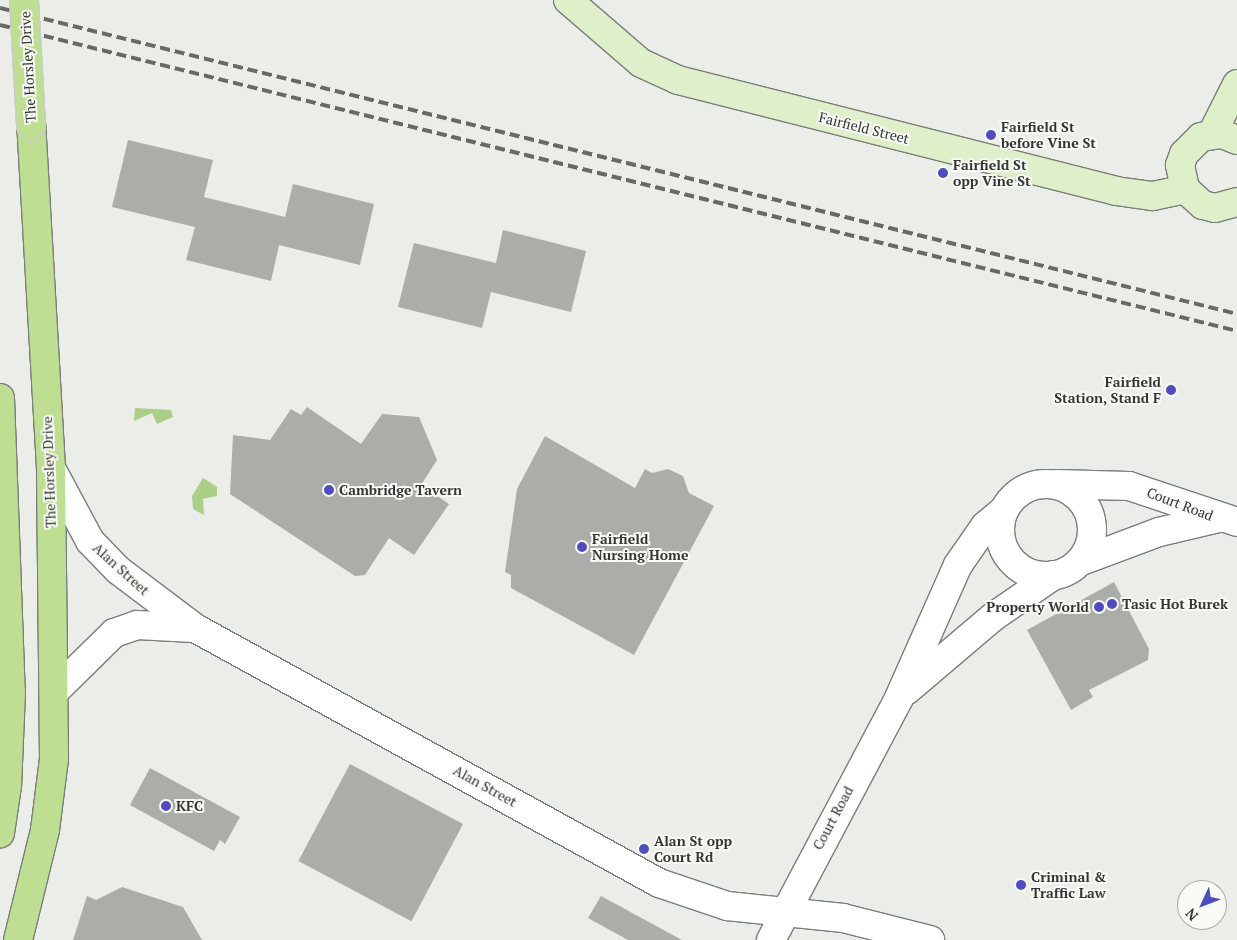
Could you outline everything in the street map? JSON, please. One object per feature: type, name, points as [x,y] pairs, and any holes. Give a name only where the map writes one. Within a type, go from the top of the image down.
[{"type":"main road","name":"The Horsley Drive","points":[[18,940],[45,830],[54,759],[51,468],[24,0]]},
{"type":"main road","name":"Fairfield Street","points":[[568,0],[641,63],[678,80],[1116,191],[1153,196],[1185,188]]},
{"type":"main road","points":[[1237,84],[1224,137],[1201,138],[1184,154],[1180,165],[1185,188],[1203,205],[1215,208],[1237,202]]},
{"type":"main road","points":[[0,398],[11,692],[7,786],[0,833]]},
{"type":"street","name":"Alan Street","points":[[51,468],[90,542],[118,570],[194,628],[660,883],[704,901],[880,925],[930,940]]},
{"type":"street","points":[[1057,484],[1081,499],[1092,524],[1092,538],[1079,562],[1054,576],[1026,572],[1005,552],[1000,524],[1004,510],[1024,489],[1057,484]]},
{"type":"street","name":"Court Road","points":[[1057,484],[1129,486],[1228,520]]},
{"type":"street","name":"Court Road","points":[[771,940],[899,698],[958,565],[985,526],[1004,510]]},
{"type":"street","name":"Court Road","points":[[1079,562],[1159,532],[1228,520]]},
{"type":"street","name":"Court Road","points":[[899,698],[964,639],[1054,576]]},
{"type":"street","name":"Alan Street","points":[[54,692],[114,633],[137,625],[194,628]]},
{"type":"green space","points":[[135,408],[171,410],[173,417],[157,424],[152,413],[134,421]]},
{"type":"green space","points":[[203,478],[217,487],[217,496],[203,499],[204,515],[193,509],[192,496]]},
{"type":"building","points":[[128,140],[213,160],[204,197],[285,217],[293,184],[374,204],[360,265],[279,245],[271,281],[186,260],[195,227],[112,207]]},
{"type":"building","points":[[503,230],[586,251],[571,312],[491,292],[482,328],[398,307],[414,243],[496,263]]},
{"type":"building","name":"Cambridge Tavern","points":[[307,407],[361,444],[382,414],[419,417],[437,460],[421,485],[449,504],[414,555],[389,538],[365,575],[355,576],[230,494],[233,435],[270,440],[291,409],[301,415]]},
{"type":"building","name":"Fairfield Nursing Home","points":[[545,436],[635,488],[645,469],[652,473],[668,469],[683,476],[689,493],[714,506],[634,655],[511,588],[511,575],[505,572],[517,489]]},
{"type":"building","points":[[1114,582],[1149,649],[1148,660],[1089,690],[1093,697],[1071,710],[1027,630]]},
{"type":"building","points":[[350,764],[463,824],[411,921],[298,861]]},
{"type":"building","points":[[150,768],[240,817],[225,844],[220,840],[214,851],[130,805]]},
{"type":"building","points":[[122,887],[183,907],[202,940],[73,940],[87,896],[96,900]]},
{"type":"building","points":[[601,896],[682,940],[628,940],[588,918]]},
{"type":"railway","points":[[0,8],[1237,314]]},
{"type":"railway","points":[[0,25],[1237,331]]},
{"type":"place","name":"Fairfield St before Vine St","points":[[991,135]]},
{"type":"place","name":"Fairfield St opp Vine St","points":[[943,173]]},
{"type":"place","name":"Fairfield Station, Stand F","points":[[1171,390]]},
{"type":"place","name":"Cambridge Tavern","points":[[329,490]]},
{"type":"place","name":"Fairfield Nursing Home","points":[[582,547]]},
{"type":"place","name":"Tasic Hot Burek","points":[[1112,604]]},
{"type":"place","name":"Property World","points":[[1099,607]]},
{"type":"place","name":"KFC","points":[[166,806]]},
{"type":"place","name":"Alan St opp Court Rd","points":[[644,849]]},
{"type":"place","name":"Criminal & Traffic Law","points":[[1021,885]]}]
